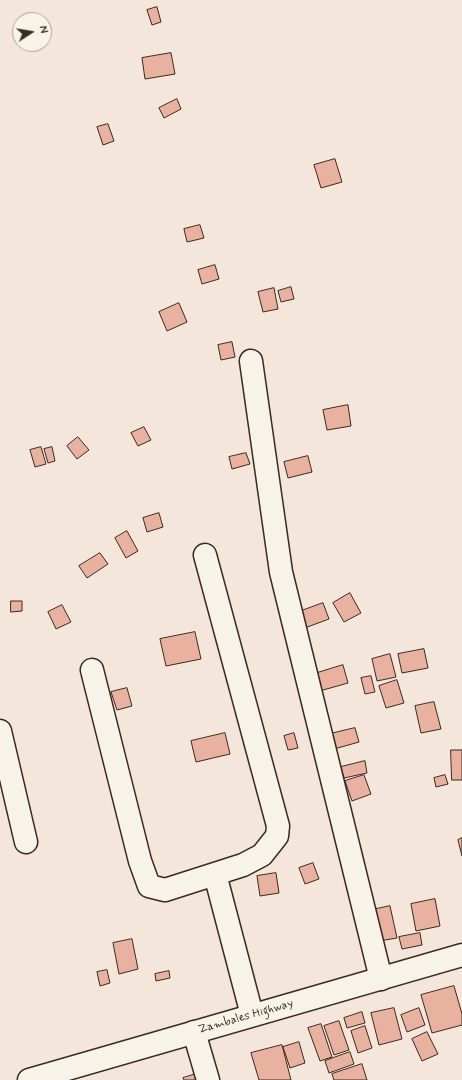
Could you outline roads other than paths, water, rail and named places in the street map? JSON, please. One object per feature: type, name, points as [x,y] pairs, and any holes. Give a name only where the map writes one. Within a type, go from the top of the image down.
[{"type":"street","points":[[251,361],[281,572],[381,979]]},
{"type":"street","points":[[92,670],[140,862],[149,886],[165,890],[243,865],[262,855],[277,836],[278,826],[205,555]]},
{"type":"street","points":[[0,731],[4,763],[26,842]]},
{"type":"street","points":[[215,874],[252,1016]]},
{"type":"street","name":"Zambales Highway","points":[[29,1080],[462,955]]},
{"type":"street","points":[[194,1032],[208,1080]]}]
